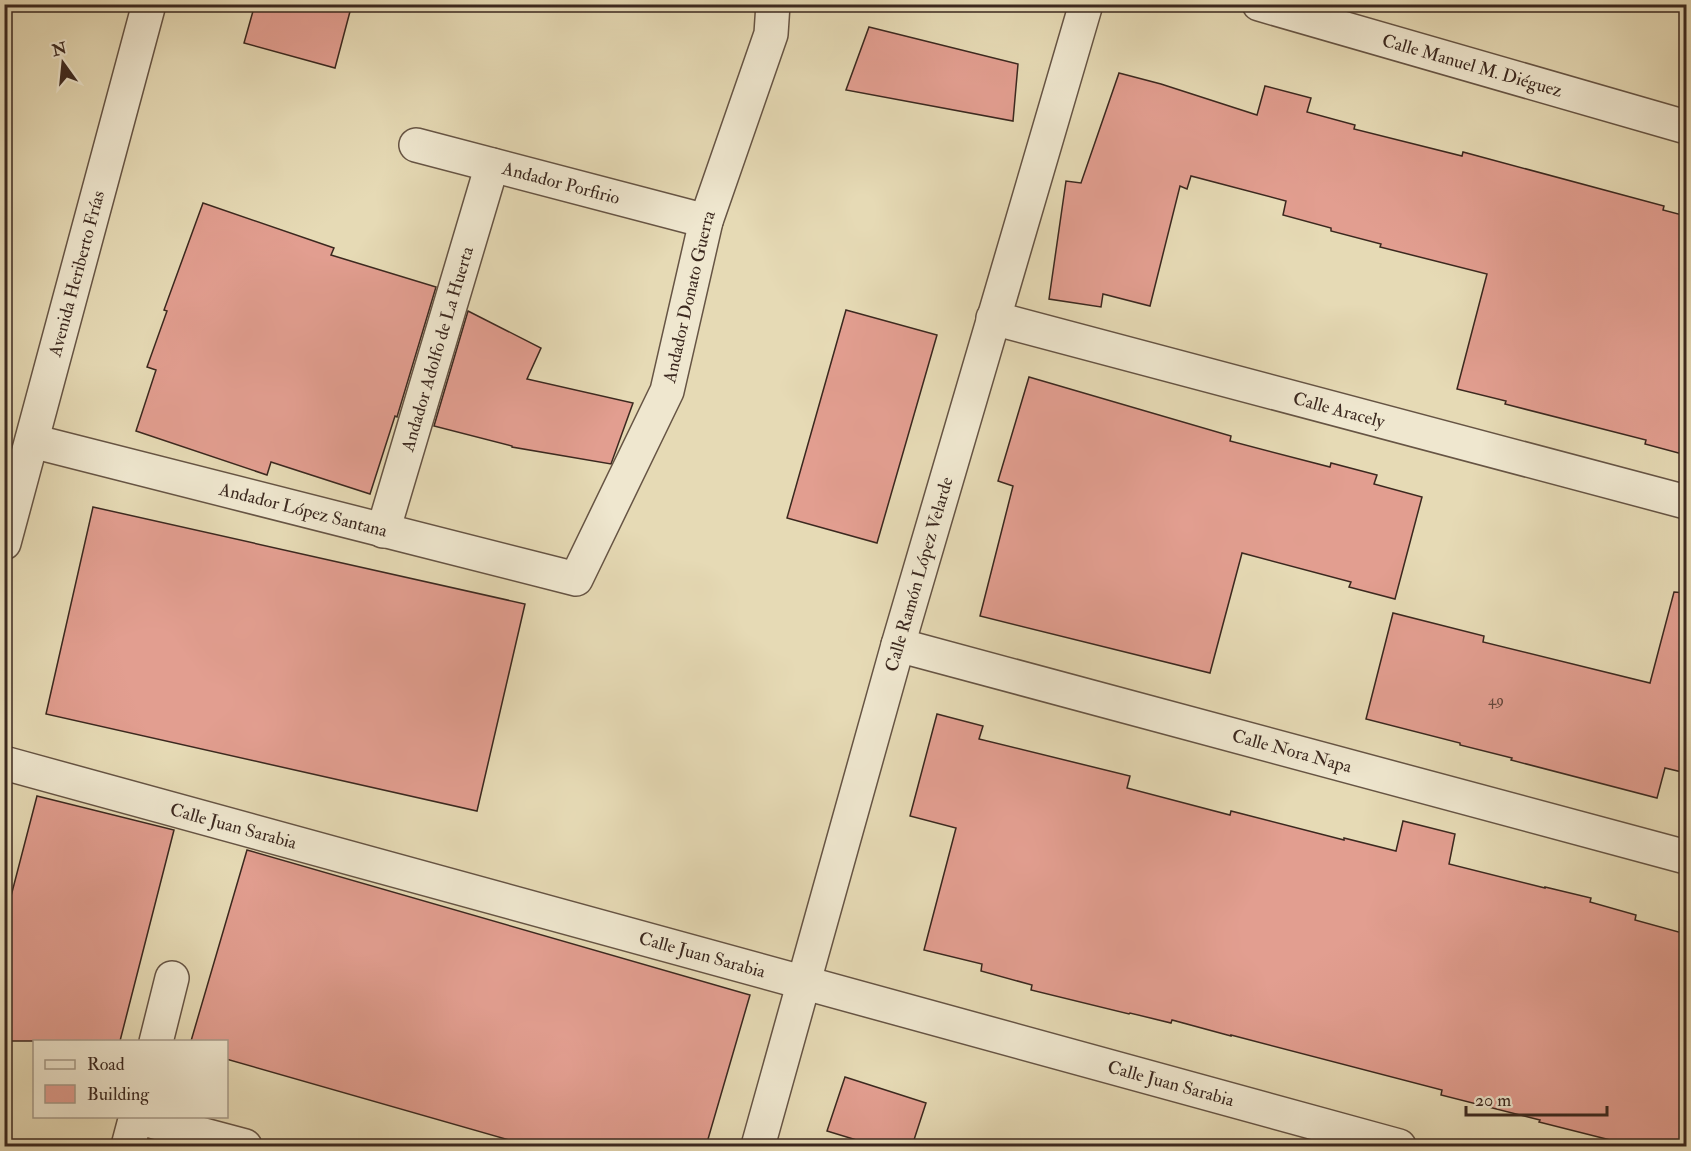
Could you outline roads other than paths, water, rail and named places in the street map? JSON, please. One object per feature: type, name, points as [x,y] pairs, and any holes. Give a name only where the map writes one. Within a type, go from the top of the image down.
[{"type":"street","name":"Avenida Heriberto Frías","points":[[4,543],[149,4]]},
{"type":"street","name":"Andador Donato Guerra","points":[[576,579],[667,391],[706,221],[771,34],[773,4]]},
{"type":"street","name":"Calle Ramón López Velarde","points":[[758,1146],[898,645],[1086,4]]},
{"type":"street","name":"Calle Manuel M. Diéguez","points":[[1259,4],[1686,127]]},
{"type":"street","name":"Andador Porfirio","points":[[416,145],[706,221]]},
{"type":"street","name":"Andador Adolfo de La Huerta","points":[[383,531],[492,165]]},
{"type":"street","name":"Calle Aracely","points":[[993,318],[1686,502]]},
{"type":"street","name":"Andador López Santana","points":[[32,441],[576,579]]},
{"type":"street","name":"Calle Nora Napa","points":[[898,645],[1686,857]]},
{"type":"street","name":"Calle Juan Sarabia","points":[[4,763],[1399,1146]]},
{"type":"street","points":[[156,1040],[172,978]]},
{"type":"street","points":[[128,1146],[136,1118]]},
{"type":"street","points":[[140,1118],[245,1146]]}]
